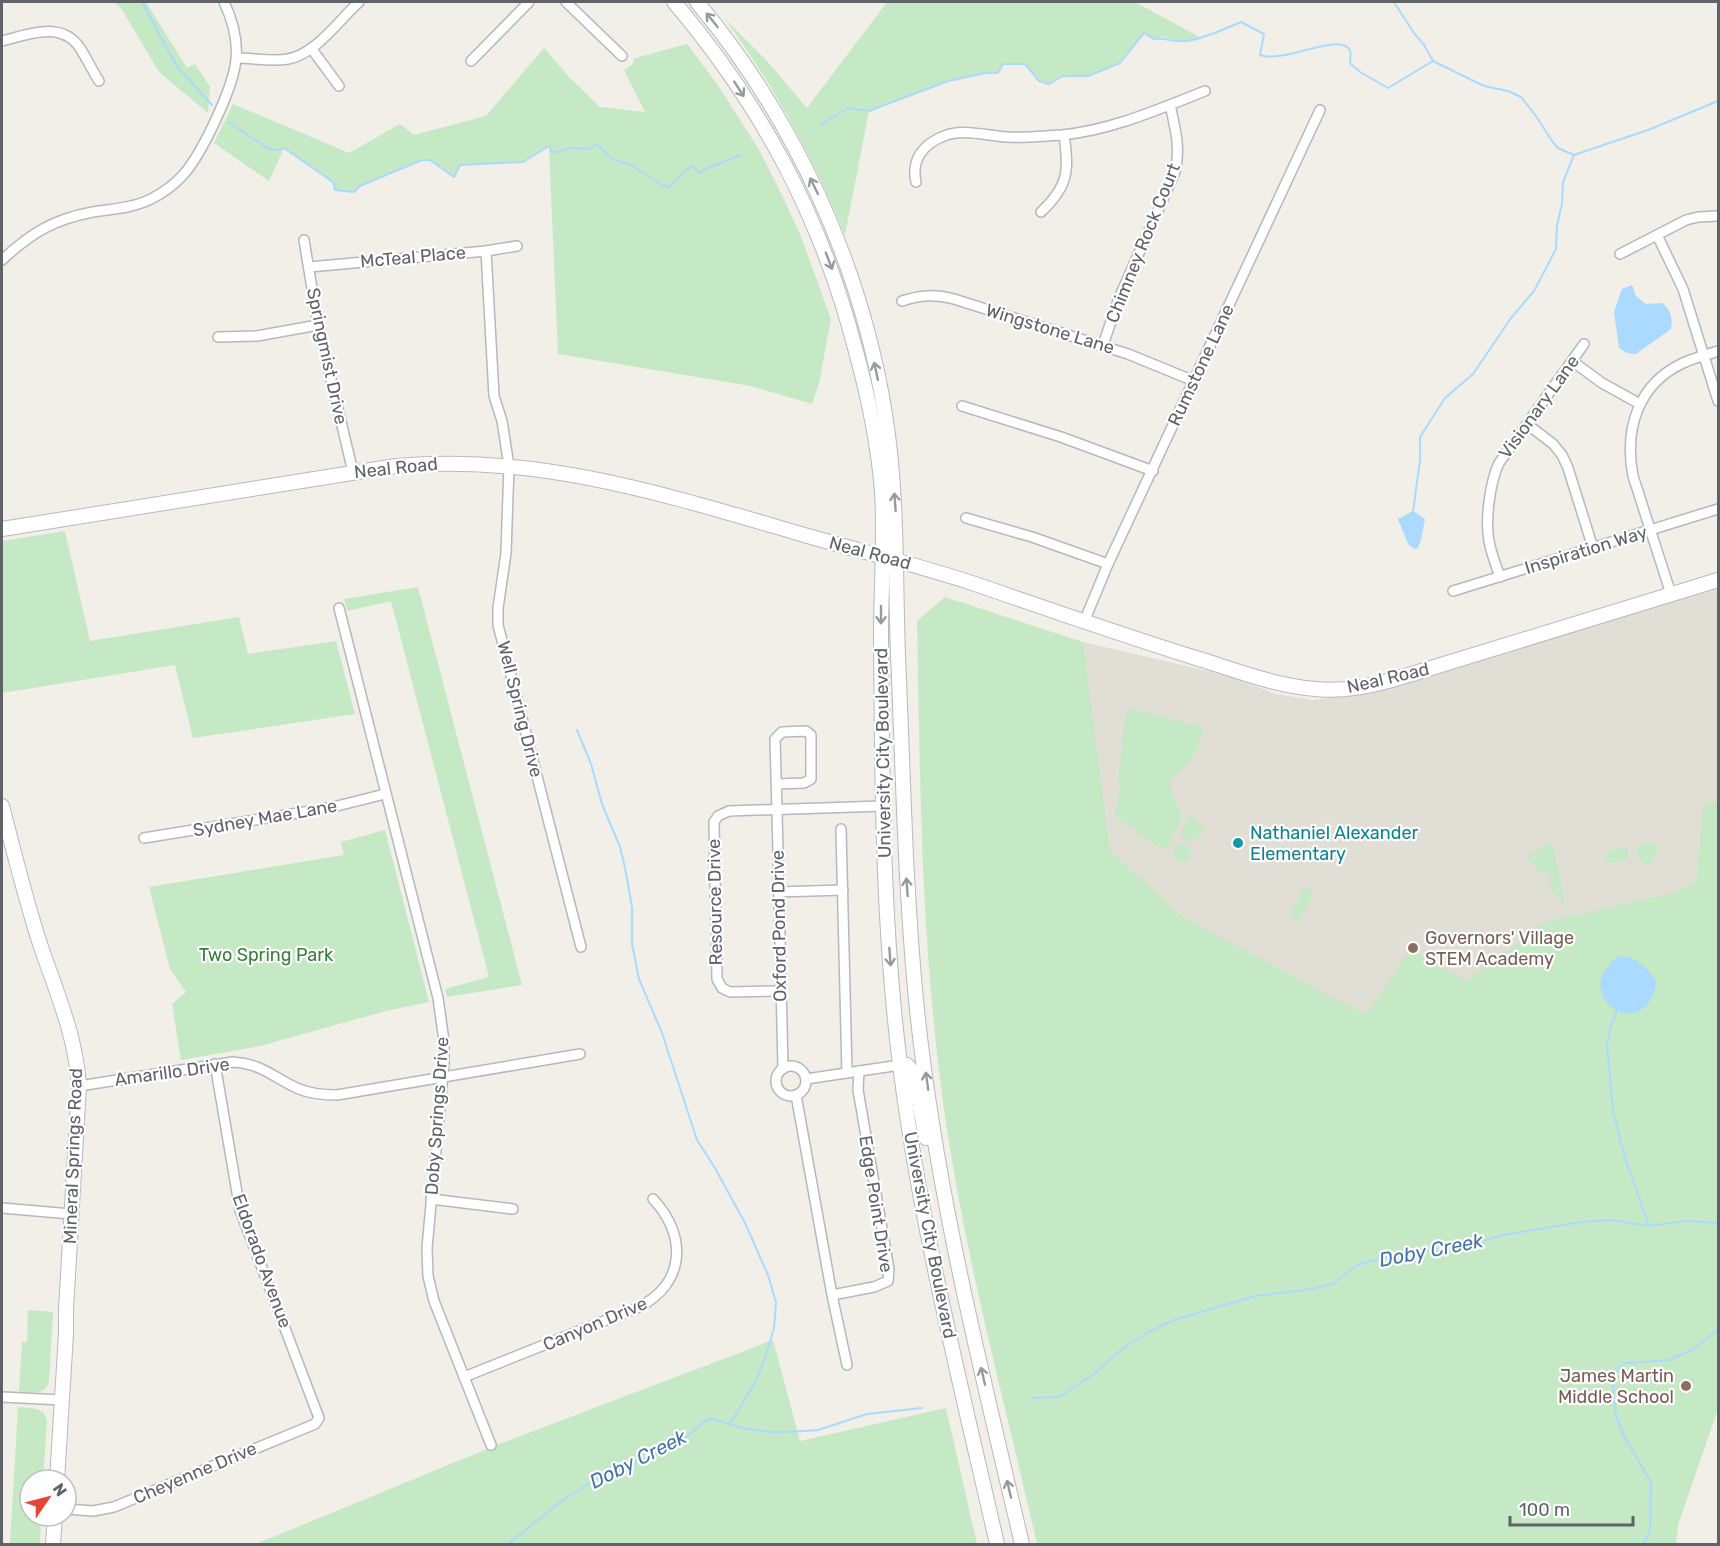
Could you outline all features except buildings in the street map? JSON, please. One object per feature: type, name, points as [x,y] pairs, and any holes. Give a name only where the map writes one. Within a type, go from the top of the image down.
[{"type":"main road","name":"University City Boulevard","points":[[674,2],[712,49],[765,128],[802,197],[832,267],[871,413],[882,490],[883,806],[890,955],[900,1065],[927,1226],[998,1545]]},
{"type":"main road","name":"University City Boulevard","points":[[697,2],[746,68],[789,138],[825,210],[863,317],[884,409],[893,476],[906,867],[916,1005],[938,1167],[1022,1545]]},
{"type":"main road","name":"Neal Road","points":[[2,529],[396,466],[438,462],[558,471],[607,480],[897,561],[973,583],[1084,622],[1274,682],[1316,689],[1352,689],[1412,674],[1719,580]]},
{"type":"main road","name":"Mineral Springs Road","points":[[2,806],[32,917],[71,1037],[78,1069],[79,1086],[58,1468]]},
{"type":"main road","points":[[900,1065],[907,1065],[913,1072],[930,1155],[938,1167]]},
{"type":"main road","points":[[53,1545],[54,1528]]},
{"type":"street","points":[[2,260],[25,239],[51,224],[69,217],[142,203],[177,181],[192,163],[225,98],[235,70],[237,58],[232,23],[224,2]]},
{"type":"street","points":[[237,58],[286,59],[300,55],[312,48],[359,2]]},
{"type":"street","points":[[471,62],[529,2]]},
{"type":"street","points":[[566,2],[622,56]]},
{"type":"street","points":[[2,41],[39,32],[62,34],[74,41],[80,48],[99,81]]},
{"type":"street","points":[[312,48],[339,86]]},
{"type":"street","points":[[916,182],[915,162],[919,155],[931,143],[943,136],[963,133],[1010,138],[1064,135],[1105,128],[1205,91]]},
{"type":"street","name":"Chimney Rock Court","points":[[1103,345],[1119,298],[1179,160],[1178,142],[1170,105]]},
{"type":"street","name":"Rumstone Lane","points":[[1084,622],[1108,564],[1320,110]]},
{"type":"street","points":[[1041,212],[1060,192],[1064,183],[1068,162],[1064,135]]},
{"type":"street","points":[[1620,254],[1686,220],[1719,216]]},
{"type":"street","points":[[1657,235],[1683,289],[1719,401]]},
{"type":"street","name":"Springmist Drive","points":[[304,240],[318,325],[353,472]]},
{"type":"street","name":"McTeal Place","points":[[309,267],[486,251],[517,246]]},
{"type":"street","name":"Well Spring Drive","points":[[486,251],[494,396],[508,448],[509,466],[506,553],[498,608],[498,625],[581,947]]},
{"type":"street","name":"Wingstone Lane","points":[[902,301],[923,295],[940,295],[1103,345],[1194,381]]},
{"type":"street","points":[[218,337],[257,336],[318,325]]},
{"type":"street","name":"Visionary Lane","points":[[1500,577],[1489,542],[1488,526],[1493,475],[1499,463],[1584,344]]},
{"type":"street","points":[[1671,594],[1630,458],[1631,430],[1640,404],[1650,389],[1669,371],[1684,362],[1719,351]]},
{"type":"street","points":[[1572,361],[1602,383],[1640,404]]},
{"type":"street","points":[[962,406],[1152,471]]},
{"type":"street","points":[[1527,424],[1553,444],[1562,455],[1593,548]]},
{"type":"street","name":"Inspiration Way","points":[[1454,591],[1719,509]]},
{"type":"street","points":[[966,518],[1032,537],[1108,564]]},
{"type":"street","name":"Doby Springs Drive","points":[[339,608],[438,998],[444,1041],[443,1077],[427,1248],[428,1276],[434,1301],[491,1445]]},
{"type":"street","name":"Oxford Pond Drive","points":[[776,784],[804,783],[811,779],[811,735],[806,731],[782,732],[777,735],[776,784],[783,1069],[776,1079],[778,1089],[786,1095],[796,1095]]},
{"type":"street","name":"Sydney Mae Lane","points":[[144,838],[329,808],[385,794]]},
{"type":"street","name":"Resource Drive","points":[[781,991],[730,992],[722,988],[717,979],[713,827],[718,816],[729,811],[883,806]]},
{"type":"street","points":[[841,829],[847,1073]]},
{"type":"street","points":[[778,892],[843,890]]},
{"type":"street","name":"Amarillo Drive","points":[[79,1086],[233,1062],[257,1066],[295,1087],[322,1095],[337,1095],[580,1054]]},
{"type":"street","name":"Eldorado Avenue","points":[[215,1064],[240,1210],[319,1418]]},
{"type":"street","points":[[806,1078],[900,1065]]},
{"type":"street","points":[[783,1069],[792,1066],[799,1068],[806,1078],[803,1090],[796,1095],[847,1365]]},
{"type":"street","name":"Edge Point Drive","points":[[832,1295],[874,1287],[888,1281],[889,1269],[858,1090],[860,1071]]},
{"type":"street","points":[[431,1199],[513,1209]]},
{"type":"street","name":"Canyon Drive","points":[[464,1377],[639,1307],[658,1296],[669,1283],[677,1256],[667,1217],[653,1199]]},
{"type":"street","points":[[2,1208],[71,1214]]},
{"type":"street","points":[[2,1397],[62,1400]]},
{"type":"street","name":"Cheyenne Drive","points":[[78,1510],[93,1511],[114,1507],[315,1424],[319,1418]]},
{"type":"shaded area","name":"Governors' Village STEM Academy","points":[[1718,587],[1718,1208],[1135,1301],[1083,642],[1225,675],[1276,694],[1313,700],[1365,694],[1385,689]]},
{"type":"green space","points":[[114,2],[146,2],[187,68],[195,64],[210,87],[208,113],[159,72],[121,8]]},
{"type":"green space","points":[[887,2],[1135,2],[1201,38],[1184,42],[1162,37],[1154,39],[1144,34],[1120,63],[1088,76],[1063,76],[1049,84],[1039,81],[1025,65],[1003,64],[998,73],[949,81],[869,111],[845,235],[820,178],[776,96],[724,18],[767,61],[807,108]]},
{"type":"green space","points":[[687,44],[717,84],[758,148],[800,234],[831,319],[819,383],[812,404],[751,386],[558,354],[549,147],[523,162],[460,165],[454,177],[430,160],[422,160],[360,186],[354,192],[335,190],[333,182],[284,148],[269,181],[214,143],[233,104],[349,153],[400,124],[414,135],[486,116],[544,48],[569,77],[600,107],[645,112],[624,70],[632,65],[635,58]]},
{"type":"green space","points":[[65,531],[90,641],[239,617],[248,654],[336,641],[355,714],[193,738],[175,665],[2,693],[2,541]]},
{"type":"green space","points":[[418,587],[522,985],[447,997],[445,989],[489,977],[391,601],[347,611],[344,599]]},
{"type":"green space","points":[[945,597],[1083,642],[1110,851],[1183,917],[1366,1015],[1410,949],[1467,981],[1545,922],[1674,893],[1697,880],[1703,805],[1718,802],[1718,1409],[1678,1525],[1676,1544],[1037,1544],[960,1207],[950,1151],[935,1035],[923,858],[917,621]]},
{"type":"green space","points":[[1133,709],[1204,727],[1200,744],[1192,758],[1182,770],[1168,780],[1182,818],[1168,847],[1161,849],[1115,816],[1120,788],[1118,778],[1126,713]]},
{"type":"green space","points":[[1190,816],[1198,820],[1198,824],[1204,829],[1200,837],[1187,842],[1181,835]]},
{"type":"green space","name":"Two Spring Park","points":[[385,830],[429,1002],[386,1011],[260,1046],[181,1060],[172,1004],[186,992],[170,969],[149,887],[344,855],[341,842]]},
{"type":"green space","points":[[1654,841],[1657,852],[1650,864],[1645,865],[1638,856],[1638,846]]},
{"type":"green space","points":[[1552,843],[1566,906],[1548,885],[1553,881],[1545,871],[1540,874],[1527,857],[1542,846]]},
{"type":"green space","points":[[1178,844],[1186,844],[1191,849],[1189,860],[1178,862],[1173,857],[1173,849]]},
{"type":"green space","points":[[1626,846],[1628,857],[1626,860],[1611,863],[1606,861],[1605,853]]},
{"type":"green space","points":[[1305,887],[1314,892],[1299,922],[1289,917]]},
{"type":"green space","points":[[28,1310],[53,1312],[49,1382],[44,1389],[37,1392],[19,1392],[22,1342],[27,1342]]},
{"type":"green space","points":[[773,1340],[800,1441],[946,1408],[977,1544],[256,1544],[502,1443]]},
{"type":"green space","points":[[18,1407],[32,1408],[43,1412],[47,1420],[44,1468],[18,1468],[18,1528],[41,1528],[40,1544],[10,1544]]},
{"type":"water","points":[[1632,285],[1636,296],[1646,304],[1662,303],[1671,314],[1672,321],[1671,329],[1636,354],[1627,353],[1619,348],[1614,312],[1622,289]]},
{"type":"water","points":[[1413,511],[1425,519],[1421,540],[1418,548],[1414,549],[1408,544],[1398,519]]},
{"type":"water","points":[[1619,956],[1641,964],[1657,982],[1649,1002],[1638,1011],[1625,1013],[1613,1008],[1604,998],[1600,985],[1605,970]]},
{"type":"waterway","points":[[142,2],[176,65],[212,105]]},
{"type":"waterway","points":[[1394,2],[1433,61],[1484,86],[1508,91],[1521,97],[1558,148],[1574,155],[1648,130],[1718,101]]},
{"type":"waterway","points":[[820,125],[848,108],[869,111],[948,81],[986,73],[998,73],[1003,64],[1025,64],[1039,81],[1049,84],[1063,76],[1088,76],[1120,63],[1144,33],[1154,39],[1187,41],[1208,36],[1241,22],[1264,34],[1260,55],[1282,56],[1322,46],[1343,45],[1350,50],[1350,63],[1360,72],[1388,88],[1433,61]]},
{"type":"waterway","points":[[228,122],[270,149],[284,148],[333,182],[335,190],[354,192],[360,186],[422,160],[430,160],[454,177],[460,165],[523,162],[549,146],[552,153],[572,148],[589,149],[597,144],[612,159],[632,165],[662,185],[669,187],[691,166],[701,173],[703,170],[741,155]]},
{"type":"waterway","points":[[1413,512],[1420,460],[1420,437],[1445,398],[1473,374],[1511,318],[1534,291],[1556,249],[1563,182],[1574,155]]},
{"type":"waterway","points":[[577,730],[591,764],[602,804],[620,847],[632,907],[632,944],[639,979],[662,1033],[697,1140],[745,1223],[768,1275],[776,1303],[774,1328],[757,1379],[730,1424]]},
{"type":"waterway","points":[[1618,1009],[1611,1025],[1607,1045],[1613,1111],[1625,1158],[1649,1226]]},
{"type":"waterway","name":"Doby Creek","points":[[1031,1398],[1059,1397],[1094,1374],[1123,1348],[1174,1320],[1255,1296],[1312,1289],[1334,1283],[1357,1265],[1382,1258],[1429,1251],[1447,1251],[1503,1235],[1582,1222],[1610,1220],[1649,1226],[1685,1221],[1718,1223]]},
{"type":"waterway","points":[[1643,1544],[1650,1531],[1651,1482],[1625,1438],[1617,1419],[1613,1395],[1614,1378],[1618,1369],[1625,1363],[1669,1360],[1693,1349],[1718,1330]]},
{"type":"waterway","name":"Doby Creek","points":[[508,1544],[563,1500],[596,1479],[678,1444],[711,1418],[742,1428],[787,1432],[818,1430],[867,1414],[922,1408]]},
{"type":"place","name":"Nathaniel Alexander Elementary","points":[[1238,843]]},
{"type":"place","name":"Governors' Village STEM Academy","points":[[1413,948]]},
{"type":"place","name":"James Martin Middle School","points":[[1686,1386]]}]
